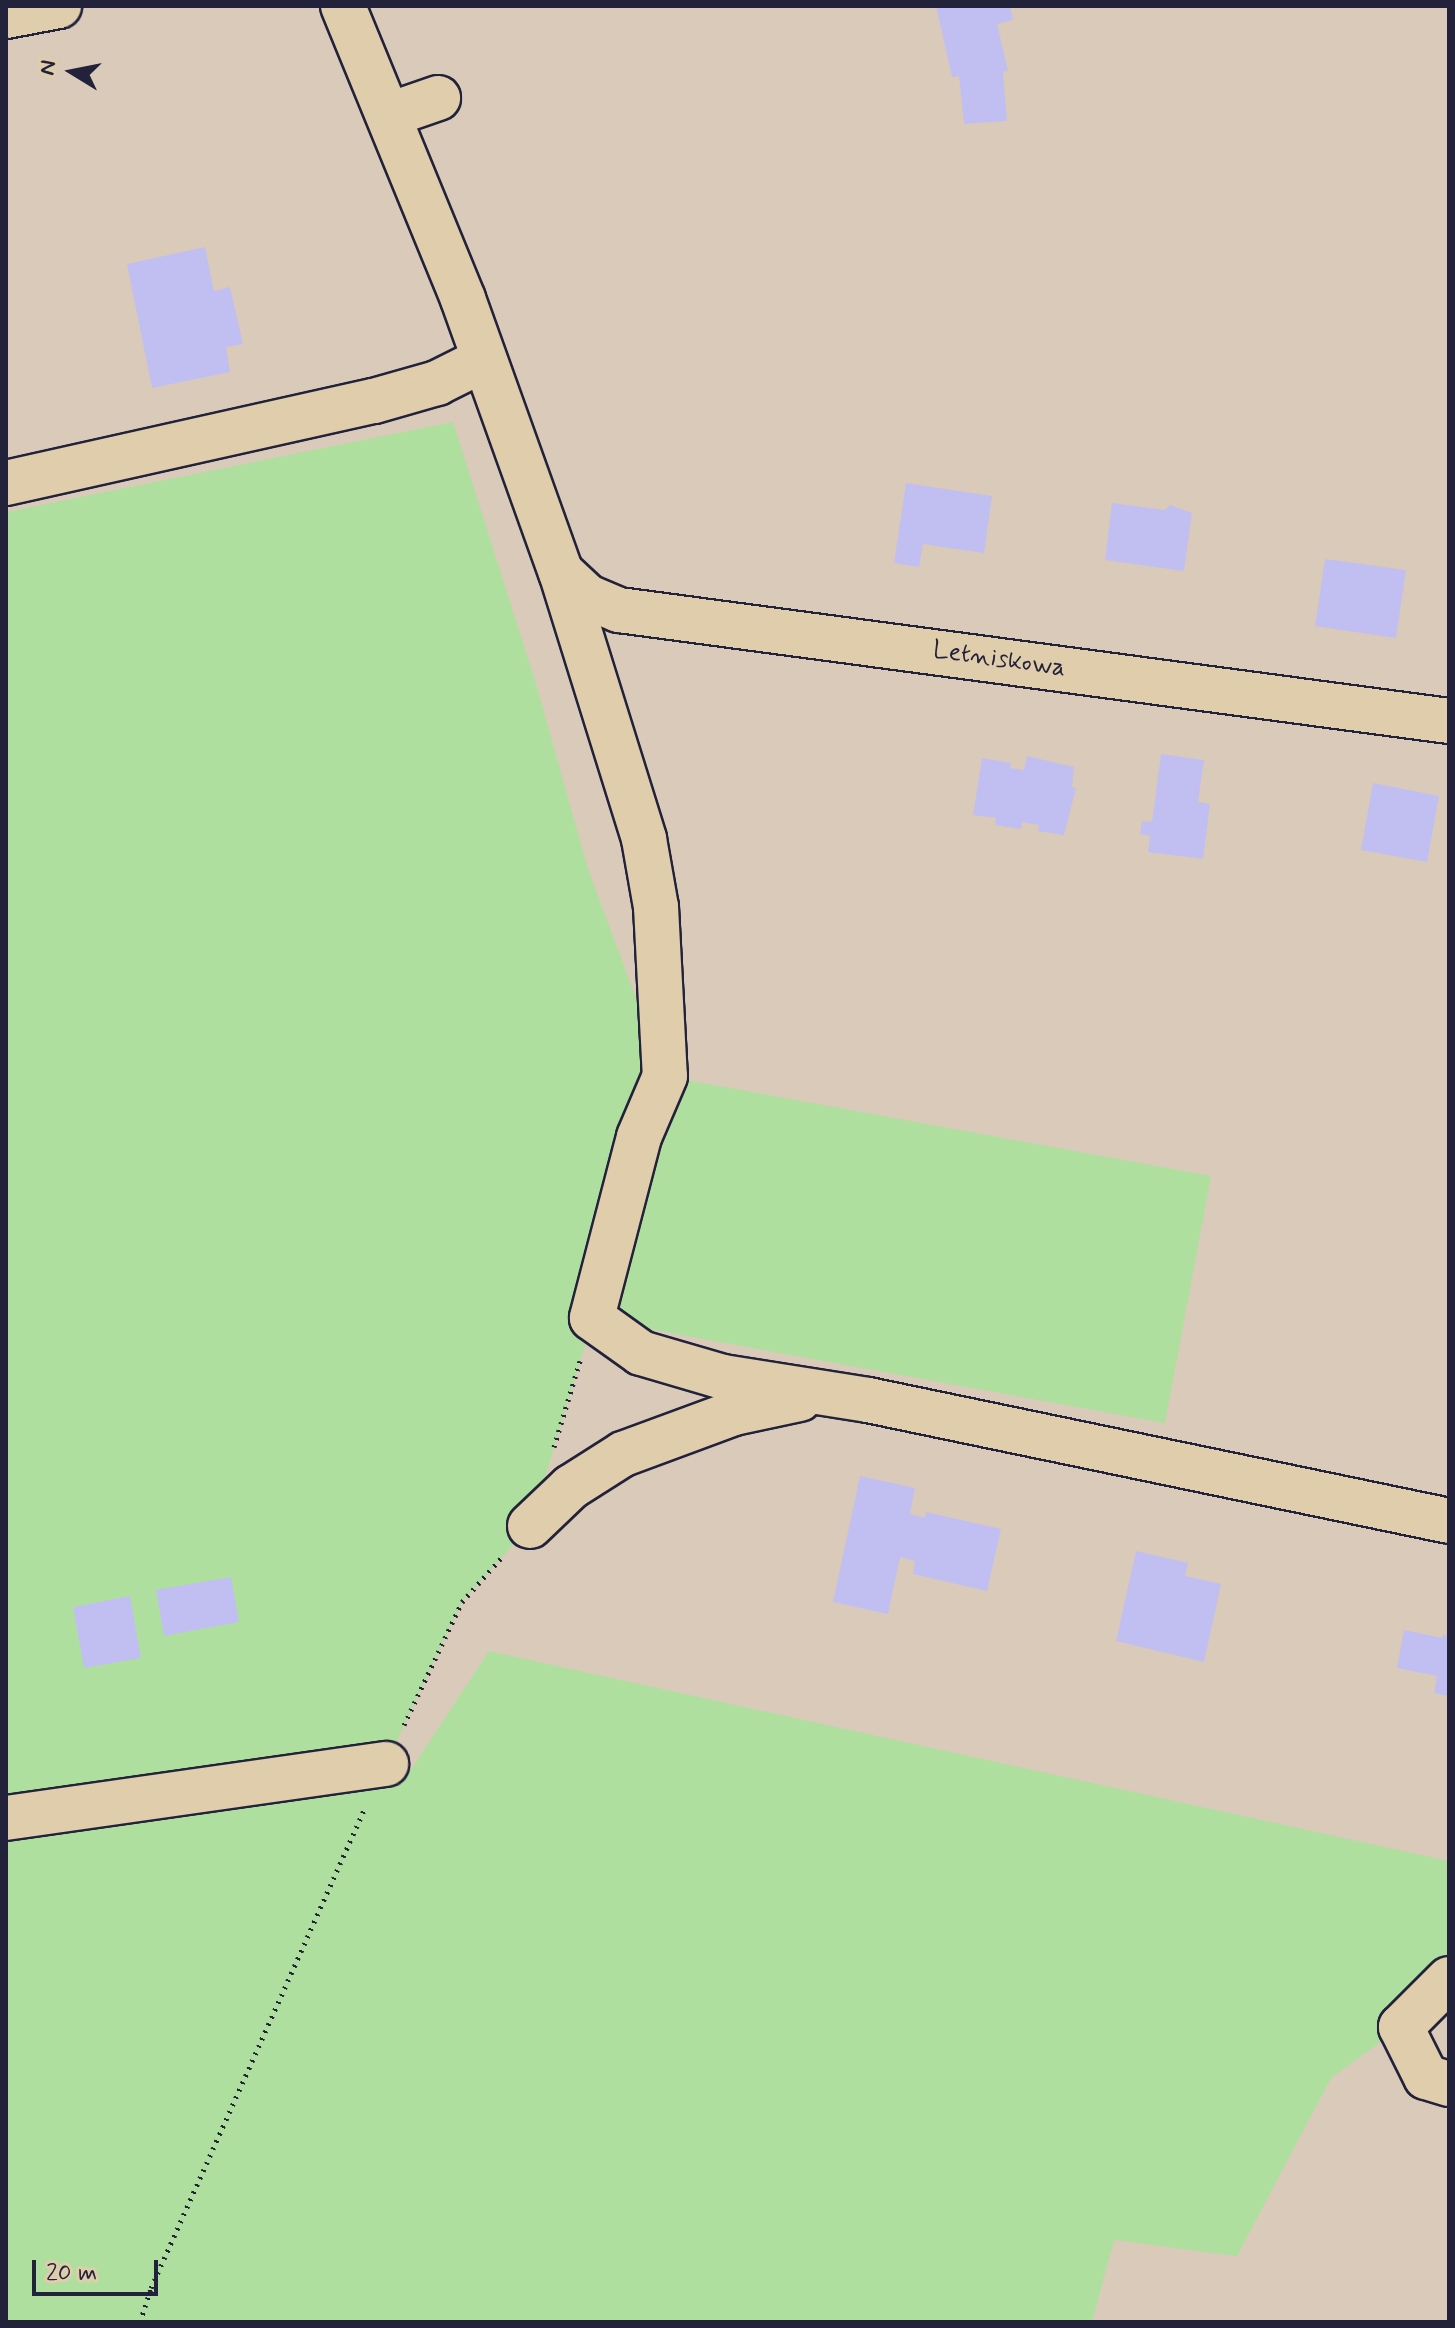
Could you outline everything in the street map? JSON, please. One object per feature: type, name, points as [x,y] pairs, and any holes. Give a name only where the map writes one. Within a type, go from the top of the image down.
[{"type":"street","points":[[6,16],[59,6]]},
{"type":"street","points":[[343,6],[463,299],[561,572],[644,839],[656,907],[665,1076],[639,1137],[592,1318],[641,1353],[723,1377],[826,1394],[1449,1521]]},
{"type":"street","points":[[389,115],[438,98]]},
{"type":"street","points":[[6,483],[374,401],[437,383],[483,360]]},
{"type":"street","name":"Letniskowa","points":[[561,572],[588,597],[619,610],[1449,721]]},
{"type":"street","points":[[530,1526],[571,1487],[623,1454],[653,1440],[734,1413],[826,1394]]},
{"type":"street","points":[[6,1818],[386,1764]]},
{"type":"street","points":[[1449,1979],[1401,2027],[1426,2077],[1449,2084]]},
{"type":"path","points":[[553,1452],[592,1318]]},
{"type":"path","points":[[140,2322],[151,2288],[462,1602],[530,1526]]},
{"type":"green space","points":[[453,422],[537,687],[588,869],[665,1076],[1211,1176],[1165,1423],[593,1319],[530,1526],[462,1602],[386,1764],[58,1810],[404,1780],[489,1651],[1449,1861],[1449,1979],[1401,2027],[1331,2078],[1237,2256],[1114,2240],[1092,2322],[6,2322],[6,512]]},
{"type":"building","points":[[936,6],[1010,6],[1013,20],[997,24],[1008,71],[1003,72],[1007,121],[964,124],[959,76],[952,77]]},
{"type":"building","points":[[205,247],[214,291],[230,287],[243,344],[226,347],[230,372],[152,388],[127,264]]},
{"type":"building","points":[[906,483],[992,496],[984,553],[923,544],[919,567],[894,563]]},
{"type":"building","points":[[1112,503],[1165,510],[1170,505],[1192,513],[1184,571],[1105,560]]},
{"type":"building","points":[[1325,559],[1406,570],[1396,638],[1315,626]]},
{"type":"building","points":[[1161,754],[1204,760],[1198,802],[1210,804],[1203,859],[1148,852],[1150,836],[1140,834],[1142,821],[1152,822]]},
{"type":"building","points":[[1027,756],[1074,767],[1072,787],[1076,788],[1064,835],[1038,831],[1039,825],[1022,822],[1021,829],[995,825],[996,818],[973,815],[982,758],[1011,763],[1010,768],[1024,770]]},
{"type":"building","points":[[1373,783],[1439,796],[1427,862],[1361,850]]},
{"type":"building","points":[[860,1476],[915,1488],[910,1514],[925,1518],[926,1512],[1001,1529],[987,1591],[913,1574],[915,1561],[900,1557],[888,1614],[833,1602]]},
{"type":"building","points":[[1136,1551],[1188,1563],[1185,1576],[1221,1584],[1204,1662],[1116,1641]]},
{"type":"building","points":[[231,1577],[239,1622],[164,1636],[156,1590]]},
{"type":"building","points":[[130,1596],[141,1658],[84,1668],[73,1607]]},
{"type":"building","points":[[1404,1630],[1442,1638],[1443,1635],[1449,1636],[1449,1696],[1434,1693],[1437,1676],[1397,1668]]}]
